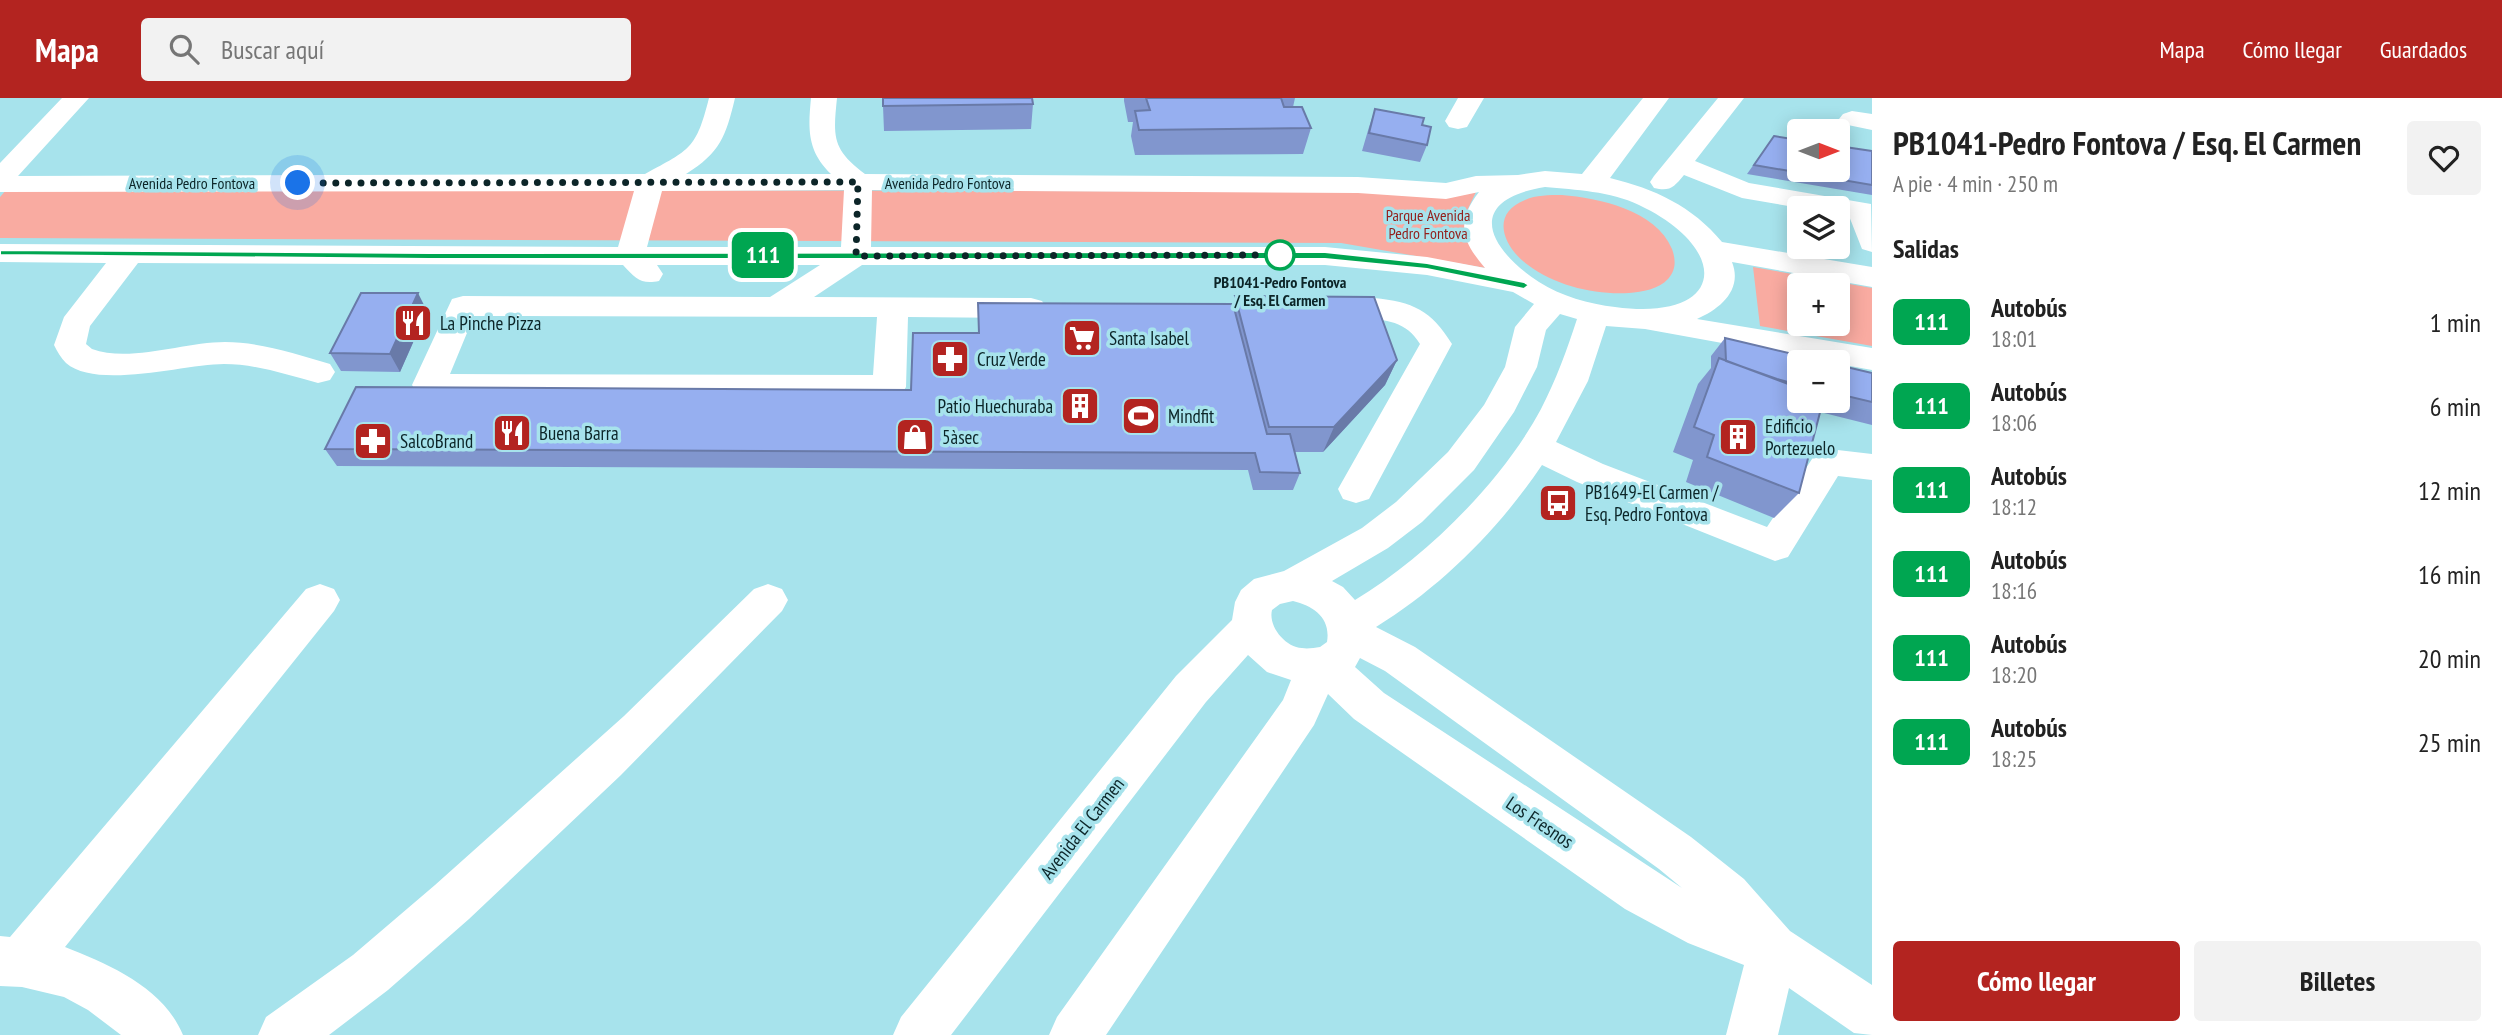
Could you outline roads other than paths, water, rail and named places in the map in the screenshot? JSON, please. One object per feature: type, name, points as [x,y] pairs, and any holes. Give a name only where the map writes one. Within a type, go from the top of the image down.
[{"type":"street","points":[[0,181],[76,98]]},
{"type":"street","points":[[630,255],[650,183],[691,158],[709,141],[722,98]]},
{"type":"street","points":[[824,98],[820,131],[822,145],[827,157],[858,182],[856,256]]},
{"type":"street","points":[[1458,121],[1471,98]]},
{"type":"street","points":[[1590,182],[1600,173],[1656,98]]},
{"type":"street","points":[[1649,199],[1731,98]]},
{"type":"street","points":[[1680,164],[1742,190],[1861,211],[1872,243]]},
{"type":"street","name":"Avenida Pedro Fontova","points":[[0,181],[1358,185],[1446,191],[1476,184],[1545,179],[1590,182],[1649,199],[1699,231],[1714,250]]},
{"type":"street","points":[[1293,585],[1375,538],[1409,512],[1461,461],[1497,412],[1521,368],[1531,327],[1546,312],[1538,293],[1495,262],[1478,237],[1478,214],[1491,195],[1516,183]]},
{"type":"street","points":[[1714,250],[1872,277]]},
{"type":"street","points":[[1634,319],[1691,312],[1710,300],[1720,285],[1722,268],[1714,250]]},
{"type":"street","points":[[0,253],[1325,256],[1427,266],[1538,293],[1594,314],[1872,359]]},
{"type":"street","points":[[128,254],[75,324],[70,345],[78,356],[98,363],[255,355],[318,372]]},
{"type":"street","points":[[630,255],[680,307]]},
{"type":"street","points":[[429,256],[463,306]]},
{"type":"street","points":[[776,307],[856,256]]},
{"type":"street","points":[[463,306],[1056,308]]},
{"type":"street","points":[[463,306],[429,386],[889,387],[893,307]]},
{"type":"street","points":[[1302,309],[1384,309],[1417,317],[1430,330],[1436,344],[1356,489]]},
{"type":"street","points":[[1075,1035],[1299,712],[1311,684],[1334,647],[1440,557],[1505,492],[1537,448],[1571,387],[1594,314]]},
{"type":"street","points":[[1537,448],[1590,473],[1774,546],[1829,462],[1872,467]]},
{"type":"street","points":[[1356,489],[1409,512]]},
{"type":"street","points":[[1356,489],[1375,538]]},
{"type":"street","points":[[1293,585],[1311,589],[1327,597],[1340,609],[1334,647],[1283,660],[1268,651],[1251,627],[1250,613],[1255,601],[1264,592],[1278,586],[1293,585]]},
{"type":"street","points":[[11,961],[320,600]]},
{"type":"street","points":[[284,1035],[345,992],[454,900],[678,694],[768,600]]},
{"type":"street","name":"Avenida El Carmen","points":[[919,1035],[1191,690],[1218,658],[1251,627]]},
{"type":"street","name":"Los Fresnos","points":[[1334,647],[1369,706],[1642,892],[1680,915],[1720,934],[1773,948],[1857,1018]]},
{"type":"street","points":[[1752,1035],[1773,948]]},
{"type":"street","points":[[11,961],[54,968],[87,981],[142,1018],[157,1035]]},
{"type":"place","name":"PB1041-Pedro Fontova / Esq. El Carmen","points":[[1280,255]]},
{"type":"place","name":"La Pinche Pizza","points":[[413,323]]},
{"type":"place","name":"Santa Isabel","points":[[1082,338]]},
{"type":"place","name":"Cruz Verde","points":[[950,359]]},
{"type":"place","name":"Patio Huechuraba","points":[[1080,406]]},
{"type":"place","name":"Mindfit","points":[[1141,416]]},
{"type":"place","name":"Buena Barra","points":[[512,433]]},
{"type":"place","name":"5àsec","points":[[915,437]]},
{"type":"place","name":"Edificio Portezuelo","points":[[1738,437]]},
{"type":"place","name":"SalcoBrand","points":[[373,441]]},
{"type":"place","name":"PB1649-El Carmen / Esq. Pedro Fontova","points":[[1558,503]]},
{"type":"park label","name":"Parque Avenida Pedro Fontova","points":[[1428,224]]}]
